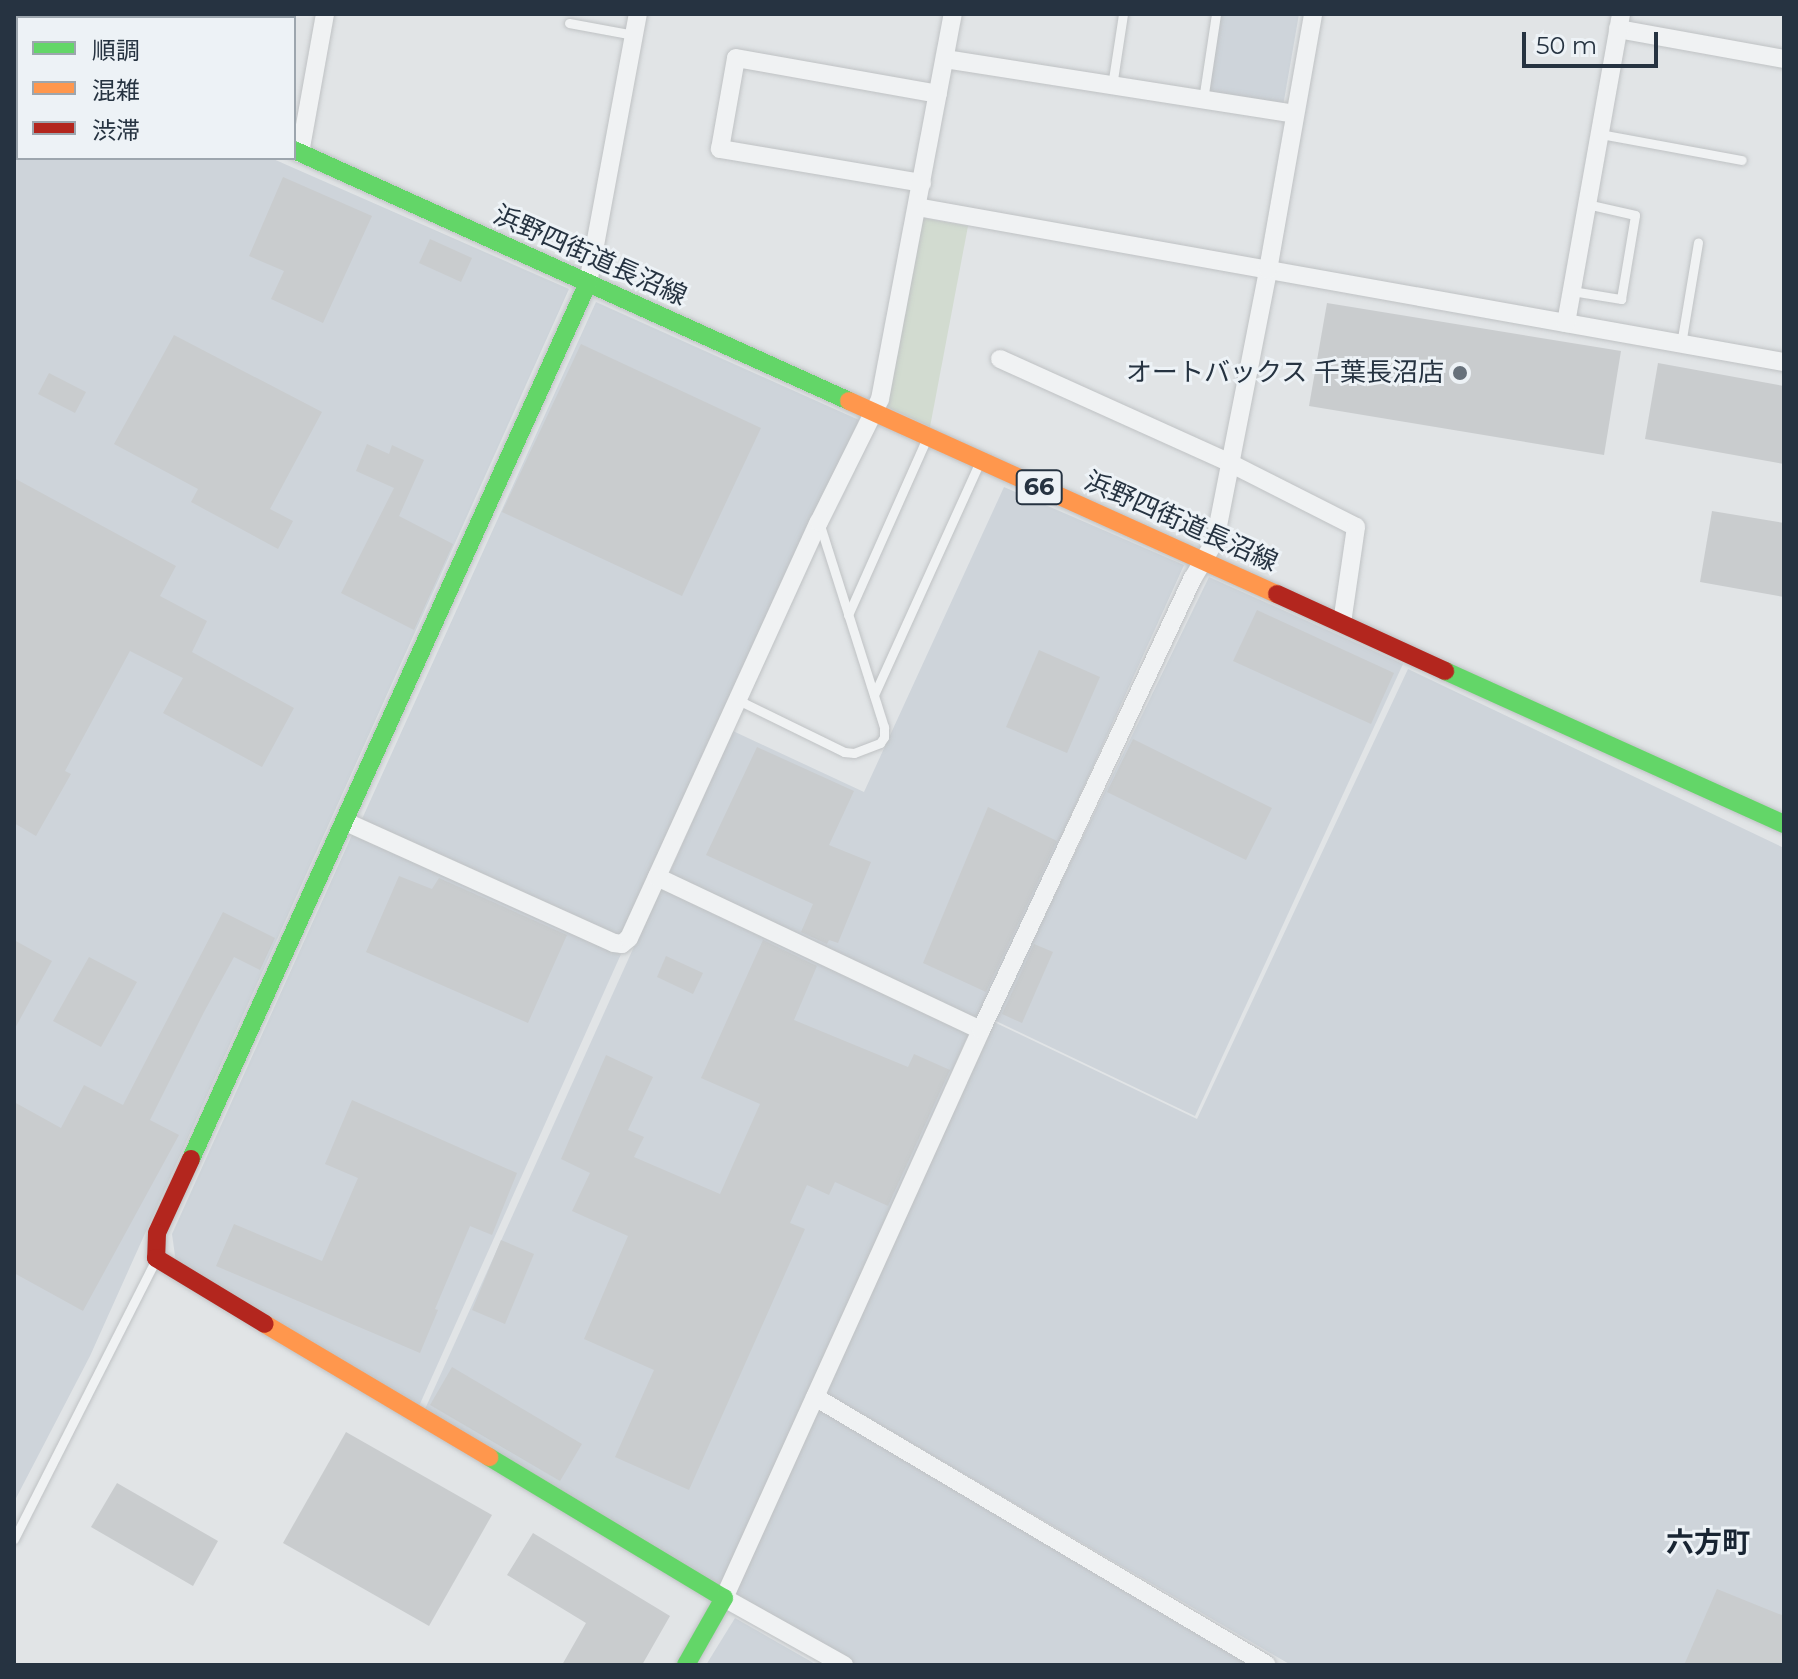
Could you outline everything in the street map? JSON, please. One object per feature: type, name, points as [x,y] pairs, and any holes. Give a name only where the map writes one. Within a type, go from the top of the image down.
[{"type":"street","points":[[297,151],[325,14]]},
{"type":"street","points":[[638,14],[588,283],[157,1233],[156,1258],[724,1598],[844,1665]]},
{"type":"street","points":[[346,822],[614,943],[622,944],[629,938],[819,522],[880,399],[953,14]]},
{"type":"street","points":[[686,1665],[724,1598],[981,1030],[1193,578],[1206,561],[1215,541],[1268,270],[1313,14]]},
{"type":"street","points":[[1566,323],[1619,22],[1784,59]]},
{"type":"street","points":[[922,183],[720,149],[736,58],[938,94]]},
{"type":"street","points":[[945,59],[1295,114]]},
{"type":"street","name":"浜野四街道長沼線","points":[[297,151],[1784,824]]},
{"type":"street","points":[[917,207],[1784,362]]},
{"type":"street","points":[[1000,359],[1230,463],[1356,527],[1342,623]]},
{"type":"street","points":[[657,877],[981,1030]]},
{"type":"street","points":[[815,1397],[1267,1665]]},
{"type":"lane","points":[[1112,86],[1123,14]]},
{"type":"lane","points":[[1203,100],[1216,14]]},
{"type":"lane","points":[[569,23],[634,35]]},
{"type":"lane","points":[[1600,134],[1742,160]]},
{"type":"lane","points":[[1572,291],[1621,299],[1635,215],[1587,204]]},
{"type":"lane","points":[[1681,344],[1698,242]]},
{"type":"lane","points":[[848,615],[927,437]]},
{"type":"lane","points":[[874,695],[981,461]]},
{"type":"lane","points":[[738,700],[844,752],[854,753],[880,743],[884,737],[874,695],[819,522]]},
{"type":"lane","points":[[14,1539],[156,1258]]},
{"type":"shaded area","points":[[1221,14],[1299,14],[1283,106],[1209,94]]},
{"type":"shaded area","points":[[14,45],[16,160],[276,160],[569,289],[90,1356],[14,1502]]},
{"type":"shaded area","points":[[923,218],[968,226],[930,427],[887,407]]},
{"type":"shaded area","points":[[596,302],[859,420],[621,936],[362,819]]},
{"type":"shaded area","points":[[1004,487],[1184,565],[978,1021],[669,874],[733,731],[864,792]]},
{"type":"shaded area","points":[[1209,577],[1403,664],[1195,1116],[994,1020]]},
{"type":"shaded area","points":[[1408,669],[1784,848],[1784,1665],[1291,1665],[824,1392],[994,1022],[1197,1119]]},
{"type":"shaded area","points":[[352,835],[621,954],[419,1406],[176,1263],[172,1234]]},
{"type":"shaded area","points":[[661,887],[970,1031],[720,1587],[425,1409]]},
{"type":"shaded area","points":[[819,1407],[1252,1665],[854,1665],[734,1596]]},
{"type":"shaded area","points":[[735,1618],[817,1665],[706,1665]]},
{"type":"building","points":[[283,177],[372,216],[323,323],[271,299],[284,271],[249,256]]},
{"type":"building","points":[[430,239],[472,258],[461,282],[419,263]]},
{"type":"building","points":[[1327,303],[1621,351],[1604,455],[1309,406]]},
{"type":"building","points":[[174,335],[322,412],[270,509],[293,521],[278,549],[191,502],[198,489],[114,444]]},
{"type":"building","points":[[581,344],[761,428],[682,596],[502,512]]},
{"type":"building","points":[[1658,363],[1784,386],[1784,464],[1645,439]]},
{"type":"building","points":[[49,373],[86,392],[75,413],[38,394]]},
{"type":"building","points":[[367,444],[389,454],[392,445],[424,460],[399,516],[453,544],[414,630],[341,593],[394,488],[356,471]]},
{"type":"building","points":[[14,478],[176,566],[160,596],[207,621],[192,652],[294,708],[262,767],[163,713],[183,678],[130,651],[65,771],[71,774],[36,836],[14,823]]},
{"type":"building","points":[[1712,511],[1784,523],[1784,597],[1700,582]]},
{"type":"building","points":[[1257,610],[1394,673],[1371,724],[1233,661]]},
{"type":"building","points":[[1039,650],[1100,677],[1067,753],[1006,727]]},
{"type":"building","points":[[1133,739],[1272,808],[1246,860],[1107,792]]},
{"type":"building","points":[[757,747],[854,791],[829,845],[871,862],[838,943],[829,940],[827,944],[801,932],[813,904],[706,855]]},
{"type":"building","points":[[988,807],[1057,841],[986,992],[923,963]]},
{"type":"building","points":[[399,876],[432,889],[439,878],[567,935],[528,1023],[366,952]]},
{"type":"building","points":[[223,912],[275,938],[260,970],[234,957],[204,1012],[150,1120],[179,1135],[83,1311],[14,1273],[14,1102],[61,1128],[84,1085],[123,1105]]},
{"type":"building","points":[[14,940],[52,961],[14,1030]]},
{"type":"building","points":[[763,940],[817,966],[794,1020],[908,1067],[914,1054],[950,1070],[888,1206],[835,1182],[829,1195],[807,1185],[790,1223],[805,1229],[689,1490],[615,1457],[654,1370],[584,1339],[628,1236],[572,1211],[590,1173],[561,1159],[606,1055],[653,1077],[628,1130],[644,1137],[634,1157],[720,1194],[760,1104],[701,1078]]},
{"type":"building","points":[[1034,944],[1053,952],[1022,1023],[1002,1014]]},
{"type":"building","points":[[666,956],[703,973],[693,994],[657,977]]},
{"type":"building","points":[[89,957],[137,982],[101,1047],[53,1021]]},
{"type":"building","points":[[352,1100],[517,1173],[492,1235],[470,1226],[420,1353],[216,1266],[234,1224],[322,1261],[358,1178],[325,1164]]},
{"type":"building","points":[[501,1240],[534,1254],[505,1324],[472,1310]]},
{"type":"building","points":[[452,1367],[582,1444],[560,1481],[430,1405]]},
{"type":"building","points":[[346,1432],[492,1515],[429,1626],[283,1543]]},
{"type":"building","points":[[117,1483],[218,1541],[193,1586],[91,1527]]},
{"type":"building","points":[[533,1533],[670,1616],[642,1665],[562,1665],[586,1623],[507,1575]]},
{"type":"building","points":[[1717,1589],[1784,1616],[1784,1665],[1684,1665]]},
{"type":"traffic: fast","points":[[296,151],[849,401]]},
{"type":"traffic: fast","points":[[191,1159],[588,283]]},
{"type":"traffic: fast","points":[[1445,671],[1784,824]]},
{"type":"traffic: fast","points":[[489,1457],[724,1598],[686,1665]]},
{"type":"traffic: slow","points":[[849,401],[1277,594]]},
{"type":"traffic: slow","points":[[265,1324],[489,1457]]},
{"type":"traffic: jam","points":[[1277,594],[1445,671]]},
{"type":"traffic: jam","points":[[191,1159],[157,1233],[156,1258],[265,1324]]},
{"type":"place","name":"オートバックス 千葉長沼店","points":[[1460,373]]},
{"type":"district","name":"六方町","points":[[1708,1542]]}]
